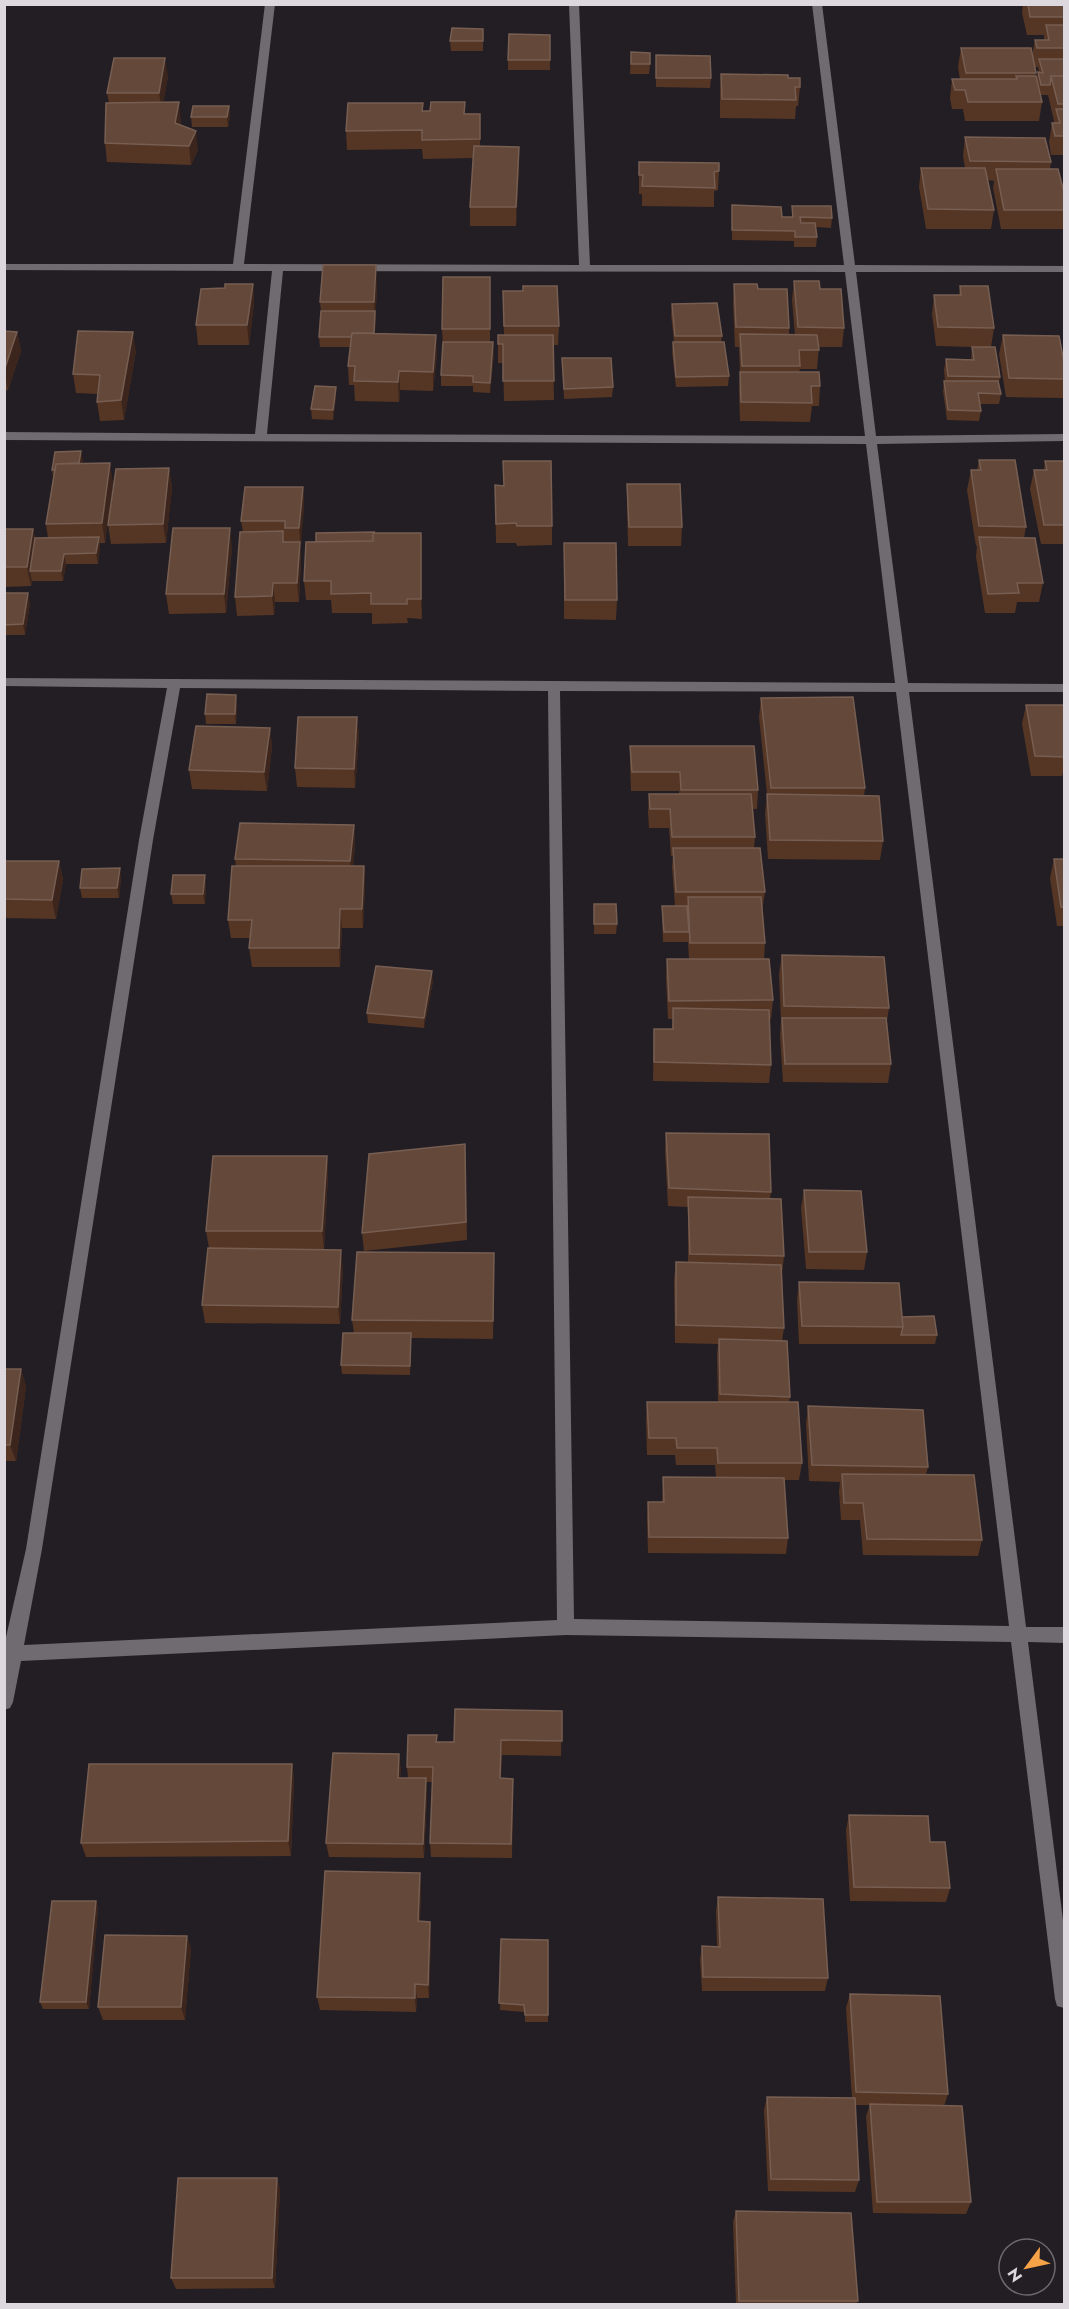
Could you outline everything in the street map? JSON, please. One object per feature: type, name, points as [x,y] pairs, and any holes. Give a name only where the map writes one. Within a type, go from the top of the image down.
[{"type":"street","points":[[238,267],[270,4]]},
{"type":"street","points":[[573,4],[585,268]]},
{"type":"street","points":[[817,4],[1065,1999]]},
{"type":"street","points":[[4,267],[1065,269]]},
{"type":"street","points":[[261,436],[278,267]]},
{"type":"street","points":[[4,436],[871,440],[1065,437]]},
{"type":"street","points":[[4,682],[554,687],[1065,688]]},
{"type":"street","points":[[4,1702],[9,1654],[34,1549],[146,840],[174,683]]},
{"type":"street","points":[[554,687],[566,1627]]},
{"type":"street","points":[[9,1654],[566,1627],[1065,1635]]},
{"type":"building","points":[[1028,4],[1065,4],[1065,17],[1030,17]]},
{"type":"building","points":[[1046,25],[1065,25],[1065,48],[1037,48],[1035,40],[1049,40]]},
{"type":"building","points":[[452,28],[483,29],[483,41],[450,41]]},
{"type":"building","points":[[509,34],[550,35],[550,60],[508,60]]},
{"type":"building","points":[[961,48],[1031,48],[1036,73],[966,73]]},
{"type":"building","points":[[631,52],[650,53],[650,64],[631,64]]},
{"type":"building","points":[[656,55],[710,56],[711,78],[656,78]]},
{"type":"building","points":[[114,58],[165,58],[159,93],[107,93]]},
{"type":"building","points":[[1039,59],[1065,59],[1065,76],[1051,76],[1050,85],[1041,85],[1038,72],[1043,73]]},
{"type":"building","points":[[721,74],[788,75],[788,78],[800,78],[800,87],[795,87],[796,100],[722,99]]},
{"type":"building","points":[[1016,76],[1036,76],[1042,102],[968,102],[965,90],[955,90],[952,79],[1017,79]]},
{"type":"building","points":[[1051,76],[1065,76],[1065,104],[1058,104]]},
{"type":"building","points":[[179,102],[175,123],[196,131],[189,146],[105,143],[106,103]]},
{"type":"building","points":[[431,102],[465,102],[464,114],[480,114],[480,139],[422,140],[422,130],[346,131],[348,103],[423,103],[422,111],[430,111]]},
{"type":"building","points":[[193,106],[229,106],[227,117],[191,117]]},
{"type":"building","points":[[1056,109],[1065,109],[1065,136],[1055,136],[1052,123],[1060,123]]},
{"type":"building","points":[[965,137],[1045,138],[1051,162],[970,161]]},
{"type":"building","points":[[474,146],[519,147],[516,207],[470,207]]},
{"type":"building","points":[[639,162],[719,163],[719,171],[714,172],[715,188],[642,186],[643,175],[639,175]]},
{"type":"building","points":[[921,168],[985,168],[994,210],[928,209]]},
{"type":"building","points":[[996,169],[1058,169],[1065,196],[1065,210],[1004,210]]},
{"type":"building","points":[[732,205],[781,207],[782,217],[793,217],[792,206],[831,206],[832,218],[800,217],[801,223],[815,223],[817,237],[795,237],[795,231],[732,230]]},
{"type":"building","points":[[323,265],[376,265],[374,302],[320,302]]},
{"type":"building","points":[[443,277],[490,277],[490,329],[442,329]]},
{"type":"building","points":[[794,281],[819,281],[820,289],[841,289],[844,328],[798,327]]},
{"type":"building","points":[[225,284],[253,284],[247,325],[196,325],[201,289],[225,288]]},
{"type":"building","points":[[734,284],[757,284],[758,289],[787,289],[789,328],[736,327]]},
{"type":"building","points":[[523,286],[557,286],[559,326],[504,326],[503,291],[523,291]]},
{"type":"building","points":[[960,286],[988,286],[994,328],[938,327],[934,295],[961,295]]},
{"type":"building","points":[[717,303],[722,336],[675,336],[672,304]]},
{"type":"building","points":[[321,311],[375,311],[374,333],[352,333],[351,337],[319,337]]},
{"type":"building","points":[[4,331],[17,332],[4,371]]},
{"type":"building","points":[[78,331],[133,332],[121,400],[97,402],[100,375],[73,374]]},
{"type":"building","points":[[352,333],[436,335],[433,372],[399,371],[398,382],[354,381],[355,366],[348,366]]},
{"type":"building","points":[[740,334],[817,335],[819,350],[799,350],[800,366],[742,366]]},
{"type":"building","points":[[498,335],[553,335],[554,381],[503,381],[503,344],[498,344]]},
{"type":"building","points":[[1003,335],[1059,336],[1065,379],[1009,378]]},
{"type":"building","points":[[443,342],[493,342],[490,383],[473,382],[473,376],[441,375]]},
{"type":"building","points":[[673,342],[724,342],[729,376],[676,377]]},
{"type":"building","points":[[972,347],[995,347],[1000,377],[948,376],[946,359],[974,360]]},
{"type":"building","points":[[562,358],[611,358],[613,387],[564,389]]},
{"type":"building","points":[[740,372],[819,372],[820,386],[811,386],[812,403],[741,402]]},
{"type":"building","points":[[944,381],[998,381],[1001,394],[978,393],[981,411],[948,410]]},
{"type":"building","points":[[315,386],[336,387],[333,410],[311,409]]},
{"type":"building","points":[[81,451],[79,463],[56,464],[55,470],[52,470],[55,452]]},
{"type":"building","points":[[979,460],[1015,460],[1026,527],[979,526],[971,470],[981,470]]},
{"type":"building","points":[[503,461],[551,461],[552,526],[496,524],[495,485],[504,486]]},
{"type":"building","points":[[1045,461],[1065,461],[1065,525],[1044,525],[1034,470],[1047,470]]},
{"type":"building","points":[[110,463],[102,523],[46,524],[56,464]]},
{"type":"building","points":[[169,468],[163,524],[108,525],[116,469]]},
{"type":"building","points":[[627,484],[680,484],[682,527],[629,527]]},
{"type":"building","points":[[245,487],[303,487],[299,528],[285,528],[285,521],[241,521]]},
{"type":"building","points":[[173,528],[230,528],[224,594],[166,594]]},
{"type":"building","points":[[4,529],[33,529],[27,567],[4,567]]},
{"type":"building","points":[[283,531],[283,542],[300,542],[297,583],[273,583],[272,596],[235,597],[240,532]]},
{"type":"building","points":[[375,532],[373,541],[316,542],[316,533]]},
{"type":"building","points":[[373,533],[421,533],[421,599],[407,599],[407,604],[371,604],[371,593],[331,594],[331,581],[304,581],[306,542],[373,541]]},
{"type":"building","points":[[99,537],[96,553],[64,554],[61,571],[30,571],[35,538]]},
{"type":"building","points":[[979,537],[1035,538],[1043,583],[1017,583],[1019,593],[988,594]]},
{"type":"building","points":[[564,543],[616,543],[617,600],[565,600]]},
{"type":"building","points":[[4,593],[28,593],[23,624],[4,625]]},
{"type":"building","points":[[207,694],[236,695],[235,714],[205,714]]},
{"type":"building","points":[[853,697],[865,788],[771,788],[761,698]]},
{"type":"building","points":[[1026,705],[1065,705],[1065,757],[1035,756]]},
{"type":"building","points":[[298,717],[357,717],[354,769],[295,768]]},
{"type":"building","points":[[196,726],[270,728],[264,772],[189,770]]},
{"type":"building","points":[[630,746],[754,746],[758,790],[681,790],[680,772],[632,772]]},
{"type":"building","points":[[649,794],[751,794],[755,837],[672,837],[670,809],[650,809]]},
{"type":"building","points":[[767,794],[879,796],[883,841],[770,840]]},
{"type":"building","points":[[240,823],[354,825],[350,861],[235,859]]},
{"type":"building","points":[[673,848],[760,848],[765,892],[676,892]]},
{"type":"building","points":[[1054,859],[1065,859],[1065,907],[1061,907]]},
{"type":"building","points":[[4,861],[59,861],[52,900],[4,899]]},
{"type":"building","points":[[232,866],[364,866],[362,909],[340,909],[339,948],[249,948],[252,920],[228,920]]},
{"type":"building","points":[[120,868],[117,888],[80,888],[82,869]]},
{"type":"building","points":[[173,875],[205,875],[203,894],[171,894]]},
{"type":"building","points":[[688,897],[761,897],[765,943],[690,943]]},
{"type":"building","points":[[594,904],[616,904],[617,924],[594,924]]},
{"type":"building","points":[[662,906],[687,906],[689,932],[664,932]]},
{"type":"building","points":[[782,955],[884,957],[889,1008],[784,1006]]},
{"type":"building","points":[[667,959],[769,959],[773,1000],[669,1001]]},
{"type":"building","points":[[376,966],[432,971],[424,1018],[367,1013]]},
{"type":"building","points":[[673,1008],[769,1010],[771,1065],[654,1062],[654,1029],[673,1029]]},
{"type":"building","points":[[782,1018],[886,1018],[891,1064],[785,1064]]},
{"type":"building","points":[[666,1133],[769,1134],[771,1192],[669,1188]]},
{"type":"building","points":[[465,1144],[466,1222],[362,1233],[369,1154]]},
{"type":"building","points":[[213,1156],[327,1156],[322,1231],[206,1231]]},
{"type":"building","points":[[804,1190],[861,1191],[867,1252],[809,1252]]},
{"type":"building","points":[[688,1197],[781,1199],[784,1256],[690,1254]]},
{"type":"building","points":[[208,1248],[341,1250],[338,1307],[202,1305]]},
{"type":"building","points":[[357,1252],[494,1253],[493,1321],[352,1320]]},
{"type":"building","points":[[676,1262],[781,1265],[784,1328],[676,1325]]},
{"type":"building","points":[[799,1282],[899,1283],[903,1327],[802,1326]]},
{"type":"building","points":[[934,1316],[937,1335],[901,1335],[902,1317]]},
{"type":"building","points":[[343,1333],[411,1333],[410,1366],[341,1365]]},
{"type":"building","points":[[719,1339],[787,1341],[790,1397],[720,1394]]},
{"type":"building","points":[[4,1369],[21,1369],[10,1445],[4,1445]]},
{"type":"building","points":[[647,1402],[798,1402],[802,1463],[718,1463],[717,1448],[677,1448],[676,1438],[649,1438]]},
{"type":"building","points":[[808,1406],[923,1410],[928,1467],[812,1465]]},
{"type":"building","points":[[842,1474],[974,1475],[982,1540],[867,1539],[863,1503],[844,1503]]},
{"type":"building","points":[[663,1477],[784,1478],[788,1538],[649,1537],[648,1502],[664,1502]]},
{"type":"building","points":[[455,1709],[562,1711],[562,1741],[501,1740],[500,1778],[513,1779],[511,1844],[430,1843],[433,1767],[407,1767],[408,1735],[437,1735],[436,1742],[454,1742]]},
{"type":"building","points":[[333,1753],[399,1754],[398,1778],[426,1778],[423,1844],[326,1843]]},
{"type":"building","points":[[89,1764],[292,1764],[288,1841],[81,1843]]},
{"type":"building","points":[[849,1815],[928,1816],[930,1842],[945,1842],[950,1888],[854,1887]]},
{"type":"building","points":[[325,1871],[420,1873],[418,1921],[430,1922],[428,1985],[415,1984],[415,1998],[317,1997]]},
{"type":"building","points":[[718,1897],[823,1899],[828,1978],[703,1977],[702,1946],[720,1947]]},
{"type":"building","points":[[52,1901],[96,1901],[86,2002],[40,2002]]},
{"type":"building","points":[[105,1935],[187,1936],[181,2007],[98,2007]]},
{"type":"building","points":[[501,1939],[548,1940],[548,2015],[525,2015],[524,2005],[499,2003]]},
{"type":"building","points":[[850,1994],[940,1996],[948,2094],[856,2092]]},
{"type":"building","points":[[767,2097],[855,2098],[859,2180],[771,2179]]},
{"type":"building","points":[[870,2104],[962,2106],[971,2202],[877,2202]]},
{"type":"building","points":[[178,2178],[277,2178],[272,2278],[171,2278]]},
{"type":"building","points":[[736,2211],[851,2213],[858,2301],[739,2301]]}]
